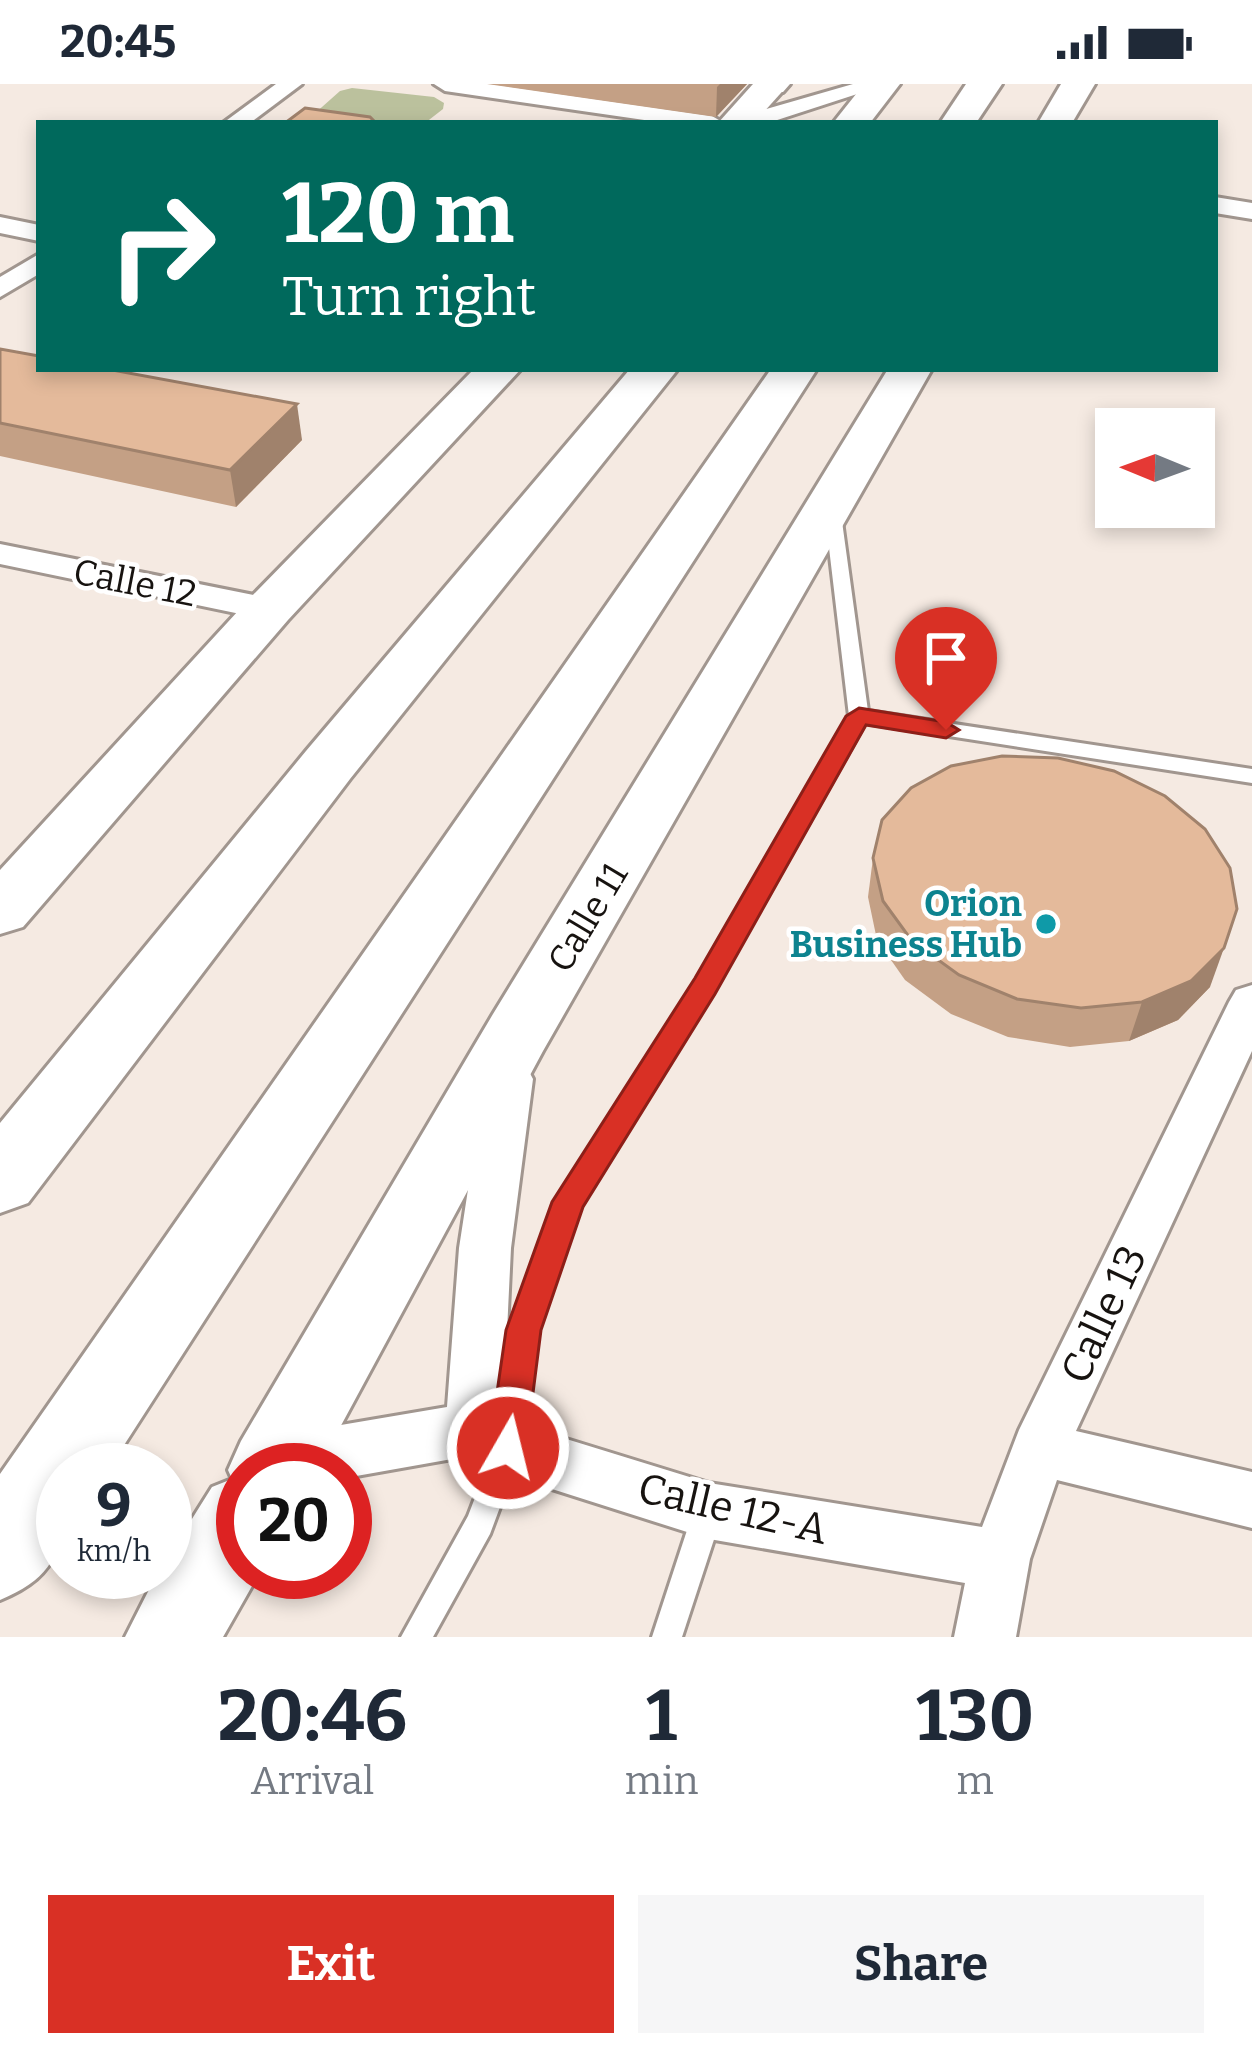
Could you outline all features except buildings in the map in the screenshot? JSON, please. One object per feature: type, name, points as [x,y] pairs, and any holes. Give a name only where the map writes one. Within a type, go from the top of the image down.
[{"type":"highway","points":[[853,120],[880,84]]},
{"type":"highway","points":[[960,120],[985,84]]},
{"type":"highway","points":[[0,1180],[328,765],[653,372]]},
{"type":"highway","points":[[0,1554],[792,372]]},
{"type":"main road","points":[[742,120],[772,84]]},
{"type":"main road","points":[[1057,120],[1078,84]]},
{"type":"main road","points":[[0,910],[269,609],[496,372]]},
{"type":"main road","name":"Calle 11","points":[[286,1443],[518,1033],[908,372]]},
{"type":"main road","name":"Calle 11","points":[[171,1637],[216,1562]]},
{"type":"street","points":[[240,120],[291,84]]},
{"type":"street","points":[[445,84],[691,120]]},
{"type":"street","points":[[750,120],[880,84]]},
{"type":"street","points":[[1218,205],[1252,211]]},
{"type":"street","points":[[0,225],[36,232]]},
{"type":"street","points":[[0,289],[36,264]]},
{"type":"street","name":"Calle 12","points":[[0,554],[269,609]]},
{"type":"street","name":"Calle 13","points":[[985,1637],[1000,1559],[1039,1449],[1252,1002]]},
{"type":"street","points":[[491,1439],[488,1226],[498,1136],[518,1033]]},
{"type":"street","name":"Calle 12-A","points":[[372,1462],[491,1439],[709,1511],[1000,1559]]},
{"type":"street","points":[[1039,1449],[1252,1500]]},
{"type":"lane","points":[[416,1637],[480,1524],[491,1439],[568,1202],[705,986],[859,716],[831,503]]},
{"type":"lane","points":[[859,716],[1252,776]]},
{"type":"lane","points":[[667,1637],[709,1511]]},
{"type":"green space","points":[[352,88],[434,97],[444,103],[429,120],[307,120],[340,91]]},
{"type":"place","name":"Orion Business Hub","points":[[1046,924]]},
{"type":"route","points":[[508,1448],[524,1330],[568,1202],[705,986],[859,716],[946,730]]}]
